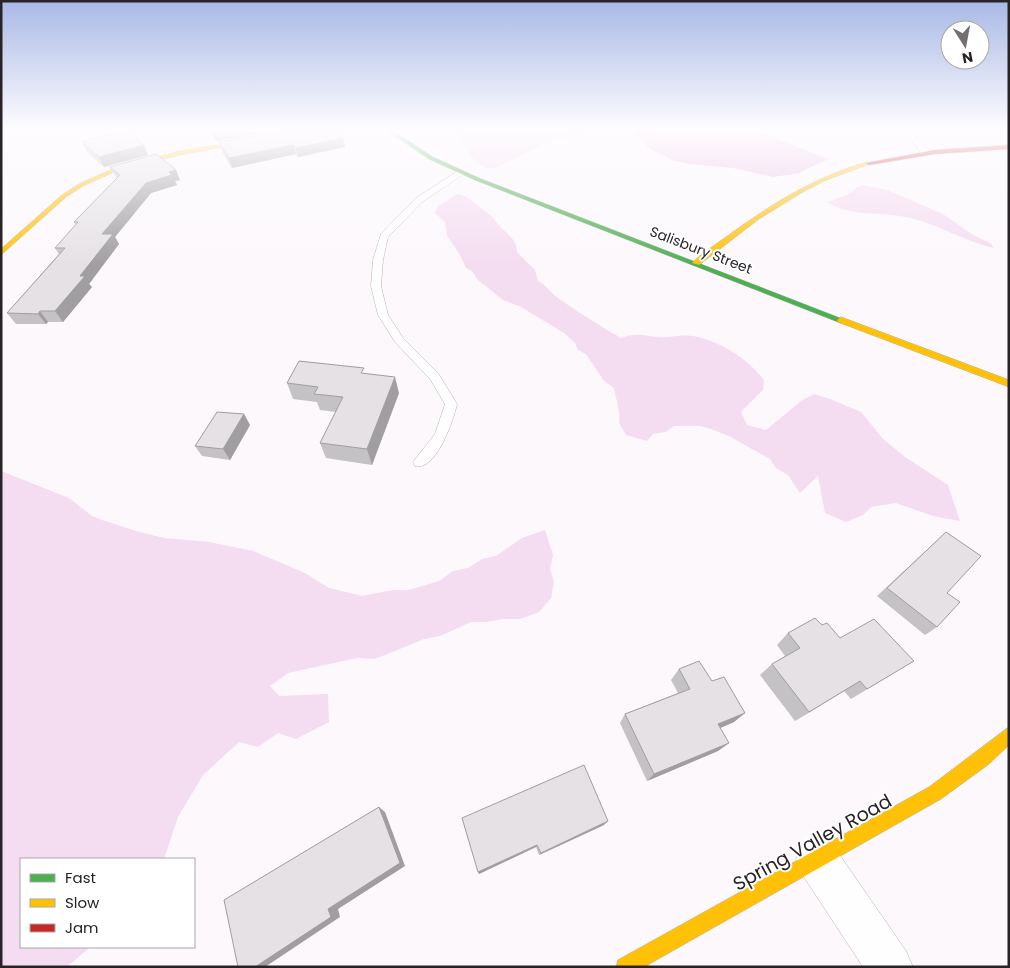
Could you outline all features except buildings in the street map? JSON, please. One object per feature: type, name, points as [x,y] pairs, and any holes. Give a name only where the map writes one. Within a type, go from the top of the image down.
[{"type":"street","points":[[1,254],[64,196],[81,185],[103,175]]},
{"type":"street","name":"Salisbury Street","points":[[467,175],[1009,384]]},
{"type":"street","points":[[696,263],[790,196],[834,175]]},
{"type":"street","name":"Spring Valley Road","points":[[625,967],[935,793],[983,758],[1009,735]]},
{"type":"street","points":[[817,859],[890,967]]},
{"type":"lane","points":[[420,462],[438,442],[449,417],[451,404],[434,376],[399,340],[383,315],[376,286],[378,260],[384,236],[419,200],[458,175]]},
{"type":"shaded area","points":[[765,175],[785,175],[773,177]]},
{"type":"shaded area","points":[[863,185],[887,190],[943,214],[973,235],[990,243],[994,248],[914,219],[903,216],[848,211],[827,202],[849,194],[857,187]]},
{"type":"shaded area","points":[[458,194],[465,196],[493,217],[514,241],[517,252],[535,270],[538,281],[555,296],[621,338],[636,335],[663,337],[685,335],[703,338],[723,346],[750,365],[764,380],[763,390],[741,412],[747,425],[766,430],[801,401],[814,394],[861,412],[883,439],[905,457],[948,485],[960,521],[933,516],[896,503],[871,507],[863,515],[846,522],[825,513],[818,476],[800,493],[788,475],[776,468],[770,459],[729,436],[700,426],[674,426],[665,432],[653,434],[647,441],[626,435],[619,423],[619,410],[614,388],[604,381],[586,354],[578,350],[575,343],[564,333],[521,307],[503,300],[478,280],[472,271],[466,268],[459,253],[447,236],[445,222],[435,213],[438,206]]},
{"type":"shaded area","points":[[1,471],[69,498],[92,516],[102,520],[164,538],[209,542],[253,551],[305,573],[329,588],[362,596],[393,590],[409,590],[439,581],[453,571],[468,568],[482,559],[496,556],[522,538],[545,530],[553,555],[550,569],[554,582],[551,598],[539,612],[520,619],[471,622],[440,636],[424,639],[375,659],[357,658],[288,673],[270,686],[279,696],[328,694],[329,722],[296,739],[278,733],[258,747],[239,742],[203,775],[178,817],[164,858],[20,858],[20,948],[89,948],[67,967],[1,967]]},
{"type":"traffic: fast","points":[[469,175],[841,320]]},
{"type":"traffic: slow","points":[[1,253],[64,196],[81,185],[103,175]]},
{"type":"traffic: slow","points":[[696,263],[778,204],[799,191],[833,175]]},
{"type":"traffic: slow","points":[[841,320],[1009,384]]},
{"type":"traffic: slow","points":[[625,967],[935,793],[983,758],[1009,735]]}]
